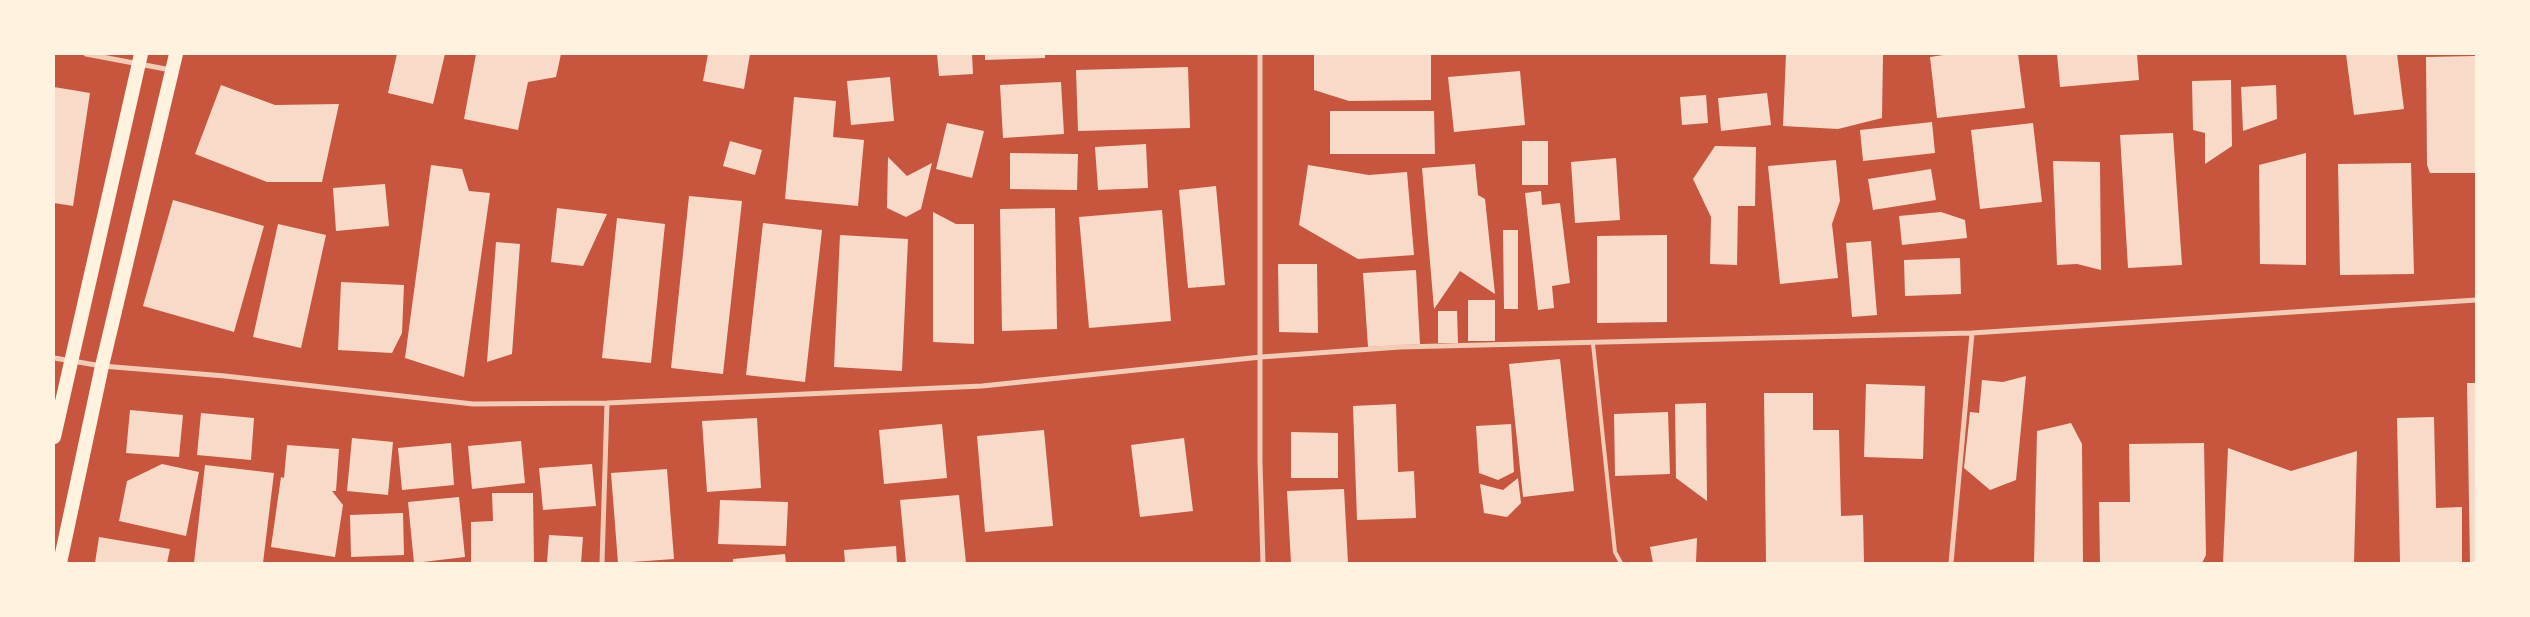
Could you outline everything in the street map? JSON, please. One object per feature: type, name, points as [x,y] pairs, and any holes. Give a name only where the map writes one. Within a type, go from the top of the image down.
[{"type":"highway","points":[[60,563],[102,366],[176,54]]},
{"type":"highway","points":[[54,438],[70,360],[140,59]]},
{"type":"street","points":[[86,54],[140,59],[172,71]]},
{"type":"street","points":[[1260,54],[1260,462],[1263,563]]},
{"type":"street","points":[[54,358],[102,366],[224,376],[473,404],[607,403],[982,386],[1261,357],[1400,347],[1593,344],[1972,333],[2476,300]]},
{"type":"street","points":[[1951,563],[1972,333]]},
{"type":"street","points":[[602,563],[607,403]]},
{"type":"lane","points":[[1593,344],[1615,552],[1621,563]]},
{"type":"building","points":[[397,54],[445,54],[433,104],[388,93]]},
{"type":"building","points":[[476,54],[561,54],[556,77],[528,82],[518,130],[464,119]]},
{"type":"building","points":[[708,54],[750,54],[744,89],[703,81]]},
{"type":"building","points":[[937,54],[972,54],[973,74],[939,76]]},
{"type":"building","points":[[985,54],[1045,54],[1045,58],[985,60]]},
{"type":"building","points":[[1314,54],[1431,54],[1431,100],[1349,101],[1314,90]]},
{"type":"building","points":[[1786,54],[1883,54],[1882,118],[1838,129],[1783,126]]},
{"type":"building","points":[[1950,54],[2018,54],[2025,108],[1937,118],[1930,57]]},
{"type":"building","points":[[2057,54],[2137,54],[2139,80],[2060,87]]},
{"type":"building","points":[[2346,54],[2397,54],[2404,109],[2354,115]]},
{"type":"building","points":[[2476,56],[2475,173],[2430,173],[2427,165],[2426,57]]},
{"type":"building","points":[[1188,67],[1190,128],[1078,131],[1076,70]]},
{"type":"building","points":[[1520,71],[1525,125],[1454,132],[1448,77]]},
{"type":"building","points":[[890,77],[894,121],[851,125],[847,81]]},
{"type":"building","points":[[2231,80],[2232,146],[2205,164],[2205,133],[2193,130],[2192,81]]},
{"type":"building","points":[[1061,82],[1064,134],[1003,138],[1000,85]]},
{"type":"building","points":[[221,85],[275,105],[339,104],[322,182],[267,182],[195,154]]},
{"type":"building","points":[[2276,85],[2277,119],[2243,131],[2241,87]]},
{"type":"building","points":[[54,87],[90,93],[73,206],[54,203]]},
{"type":"building","points":[[1767,93],[1771,125],[1721,131],[1718,98]]},
{"type":"building","points":[[1706,95],[1708,123],[1682,125],[1680,97]]},
{"type":"building","points":[[794,97],[836,101],[833,137],[864,140],[858,206],[785,199]]},
{"type":"building","points":[[1330,111],[1434,111],[1435,154],[1330,154]]},
{"type":"building","points":[[1932,122],[1935,153],[1863,161],[1860,130]]},
{"type":"building","points":[[947,123],[984,131],[972,178],[936,169]]},
{"type":"building","points":[[2033,123],[2042,202],[1980,209],[1971,130]]},
{"type":"building","points":[[2173,133],[2182,265],[2128,268],[2120,135]]},
{"type":"building","points":[[730,141],[762,150],[755,175],[723,166]]},
{"type":"building","points":[[1522,141],[1548,141],[1548,185],[1522,185]]},
{"type":"building","points":[[1146,144],[1148,188],[1098,190],[1095,147]]},
{"type":"building","points":[[1715,146],[1756,147],[1755,206],[1738,206],[1737,265],[1710,264],[1711,217],[1693,179]]},
{"type":"building","points":[[1010,153],[1078,154],[1077,190],[1010,189]]},
{"type":"building","points":[[2306,153],[2306,265],[2260,264],[2259,165]]},
{"type":"building","points":[[888,157],[907,176],[932,163],[921,209],[906,217],[887,208]]},
{"type":"building","points":[[1616,158],[1620,220],[1575,223],[1571,162]]},
{"type":"building","points":[[1836,160],[1840,201],[1832,224],[1838,278],[1780,284],[1768,166]]},
{"type":"building","points":[[2053,161],[2100,162],[2101,270],[2077,264],[2057,265]]},
{"type":"building","points":[[2411,163],[2414,274],[2340,275],[2338,164]]},
{"type":"building","points":[[1475,164],[1478,195],[1485,199],[1495,294],[1460,271],[1434,309],[1422,168]]},
{"type":"building","points":[[431,165],[462,169],[469,191],[490,193],[464,377],[405,358]]},
{"type":"building","points":[[1308,165],[1369,175],[1407,172],[1414,255],[1358,259],[1299,225]]},
{"type":"building","points":[[1931,169],[1936,200],[1873,210],[1868,179]]},
{"type":"building","points":[[385,184],[389,226],[336,231],[333,188]]},
{"type":"building","points":[[1216,186],[1225,285],[1188,288],[1179,190]]},
{"type":"building","points":[[1541,191],[1542,205],[1560,203],[1570,283],[1552,286],[1554,308],[1538,310],[1525,193]]},
{"type":"building","points":[[689,196],[742,201],[723,374],[671,368]]},
{"type":"building","points":[[173,200],[264,226],[234,332],[143,306]]},
{"type":"building","points":[[557,208],[607,214],[583,266],[551,262]]},
{"type":"building","points":[[1055,208],[1057,329],[1002,331],[1000,209]]},
{"type":"building","points":[[1162,210],[1171,321],[1089,328],[1079,217]]},
{"type":"building","points":[[933,212],[956,224],[974,224],[974,344],[933,342]]},
{"type":"building","points":[[1941,212],[1965,220],[1967,238],[1902,245],[1899,216]]},
{"type":"building","points":[[617,218],[665,224],[651,363],[602,358]]},
{"type":"building","points":[[763,223],[822,230],[805,382],[746,375]]},
{"type":"building","points":[[278,224],[326,235],[301,348],[253,337]]},
{"type":"building","points":[[1503,230],[1518,230],[1518,309],[1504,309]]},
{"type":"building","points":[[840,235],[908,239],[902,371],[834,367]]},
{"type":"building","points":[[1667,235],[1667,322],[1597,323],[1597,236]]},
{"type":"building","points":[[1871,241],[1877,315],[1852,317],[1846,243]]},
{"type":"building","points":[[496,242],[520,244],[512,354],[487,362]]},
{"type":"building","points":[[1960,258],[1961,294],[1905,296],[1904,260]]},
{"type":"building","points":[[1278,264],[1317,264],[1318,333],[1279,332]]},
{"type":"building","points":[[1416,270],[1420,344],[1368,347],[1363,273]]},
{"type":"building","points":[[341,282],[404,285],[402,333],[392,353],[338,350]]},
{"type":"building","points":[[1468,300],[1495,300],[1495,341],[1468,341]]},
{"type":"building","points":[[1438,311],[1457,311],[1458,343],[1438,343]]},
{"type":"building","points":[[1560,359],[1574,491],[1523,497],[1509,364]]},
{"type":"building","points":[[2026,376],[2016,480],[1990,490],[1964,468],[1970,412],[1979,413],[1982,380],[2003,382]]},
{"type":"building","points":[[2467,383],[2476,383],[2476,563],[2470,563]]},
{"type":"building","points":[[1866,384],[1925,386],[1923,459],[1864,457]]},
{"type":"building","points":[[1764,393],[1813,393],[1813,430],[1839,430],[1841,516],[1863,515],[1864,563],[1766,563]]},
{"type":"building","points":[[1706,403],[1707,501],[1676,478],[1675,404]]},
{"type":"building","points":[[1396,404],[1398,472],[1414,471],[1416,518],[1357,520],[1353,406]]},
{"type":"building","points":[[130,410],[183,415],[179,457],[126,453]]},
{"type":"building","points":[[1668,412],[1670,474],[1615,476],[1614,414]]},
{"type":"building","points":[[201,413],[254,418],[251,460],[197,455]]},
{"type":"building","points":[[2434,417],[2436,508],[2462,507],[2462,563],[2400,563],[2397,418]]},
{"type":"building","points":[[757,418],[761,488],[707,492],[702,421]]},
{"type":"building","points":[[2071,423],[2082,444],[2083,563],[2034,563],[2037,431]]},
{"type":"building","points":[[942,424],[947,478],[884,484],[879,430]]},
{"type":"building","points":[[1511,424],[1514,472],[1498,480],[1479,473],[1476,426]]},
{"type":"building","points":[[1044,430],[1053,526],[985,532],[977,436]]},
{"type":"building","points":[[1291,432],[1338,433],[1338,478],[1291,478]]},
{"type":"building","points":[[352,438],[393,442],[388,495],[347,491]]},
{"type":"building","points":[[1184,438],[1193,511],[1140,517],[1131,445]]},
{"type":"building","points":[[521,441],[525,483],[472,489],[468,446]]},
{"type":"building","points":[[451,443],[454,485],[402,490],[398,448]]},
{"type":"building","points":[[2204,443],[2206,555],[2202,563],[2100,563],[2099,502],[2130,502],[2129,444]]},
{"type":"building","points":[[287,445],[339,449],[336,491],[332,491],[343,505],[335,557],[271,547],[281,477],[284,478]]},
{"type":"building","points":[[2228,448],[2291,471],[2357,451],[2354,563],[2223,563]]},
{"type":"building","points":[[162,464],[199,472],[186,536],[119,521],[127,481]]},
{"type":"building","points":[[592,464],[596,506],[543,510],[539,468]]},
{"type":"building","points":[[205,465],[274,473],[263,563],[194,563]]},
{"type":"building","points":[[667,469],[674,559],[618,563],[611,473]]},
{"type":"building","points":[[1518,478],[1521,503],[1507,517],[1484,513],[1480,484],[1503,490]]},
{"type":"building","points":[[1344,489],[1348,563],[1291,563],[1287,491]]},
{"type":"building","points":[[492,493],[533,493],[534,563],[471,563],[471,522],[493,521]]},
{"type":"building","points":[[959,495],[966,563],[906,563],[900,500]]},
{"type":"building","points":[[459,497],[465,557],[414,563],[408,502]]},
{"type":"building","points":[[720,500],[788,502],[786,546],[718,544]]},
{"type":"building","points":[[403,513],[404,555],[351,557],[350,515]]},
{"type":"building","points":[[549,535],[583,537],[581,563],[547,563]]},
{"type":"building","points":[[99,537],[170,549],[167,563],[95,563]]},
{"type":"building","points":[[1697,538],[1696,563],[1653,563],[1650,547]]},
{"type":"building","points":[[896,546],[897,563],[845,563],[844,550]]},
{"type":"building","points":[[785,554],[786,563],[733,563],[733,559]]}]
